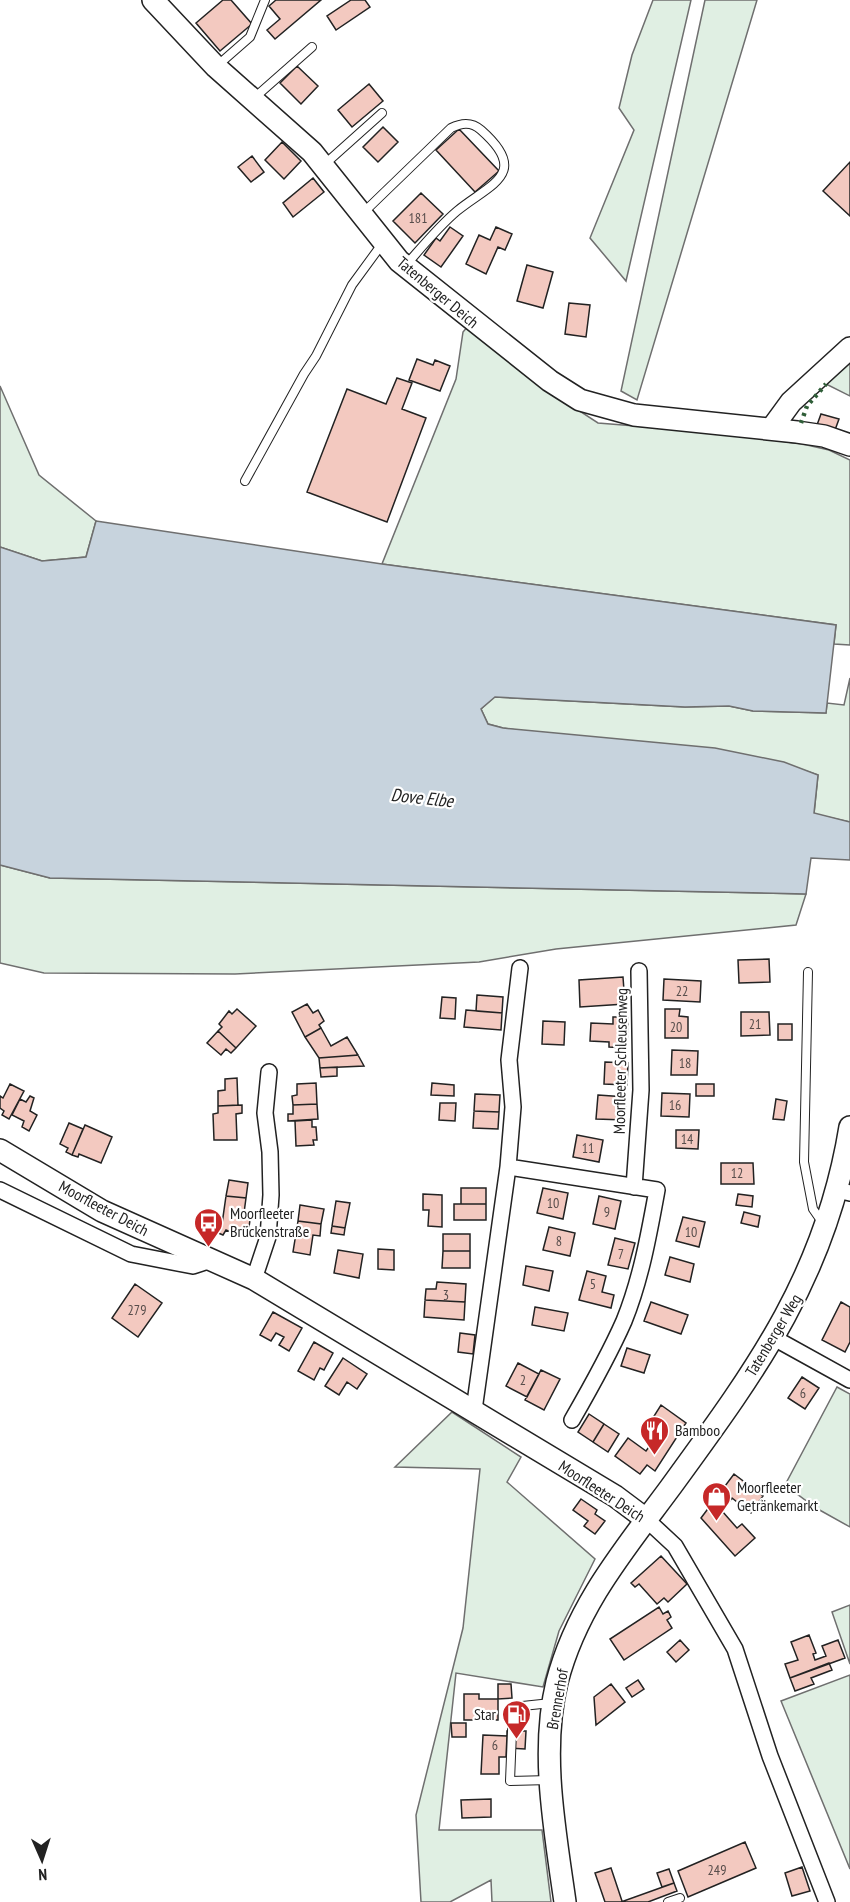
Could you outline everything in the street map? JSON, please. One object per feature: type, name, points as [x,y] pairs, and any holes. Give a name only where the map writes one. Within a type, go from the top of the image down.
[{"type":"street","name":"Tatenberger Deich","points":[[153,0],[216,67],[324,165],[383,243],[405,266],[550,381],[580,399],[634,415],[772,428],[824,436],[850,445]]},
{"type":"street","points":[[772,428],[791,402],[850,348]]},
{"type":"street","points":[[474,1410],[508,1167],[513,1107],[509,1060],[520,968]]},
{"type":"street","name":"Moorfleeter Schleusenweg","points":[[634,1186],[641,1090],[639,971]]},
{"type":"street","points":[[254,1279],[268,1237],[271,1195],[270,1152],[265,1113],[269,1072]]},
{"type":"street","name":"Tatenberger Weg","points":[[646,1520],[720,1420],[774,1338],[804,1282],[826,1228],[844,1192],[850,1127]]},
{"type":"street","name":"Moorfleeter Deich","points":[[0,1150],[102,1211],[254,1279],[615,1496],[675,1546],[735,1649],[770,1756],[827,1902]]},
{"type":"street","points":[[508,1167],[657,1190],[645,1252],[624,1319],[601,1370],[572,1420]]},
{"type":"street","name":"Moorfleeter Deich","points":[[0,1190],[131,1254],[193,1266],[211,1260]]},
{"type":"street","points":[[774,1338],[850,1380]]},
{"type":"street","name":"Brennerhof","points":[[565,1902],[552,1780],[550,1729],[554,1703],[568,1647],[584,1610],[609,1568],[646,1520]]},
{"type":"lane","points":[[216,67],[250,37],[265,0]]},
{"type":"lane","points":[[252,100],[312,46]]},
{"type":"lane","points":[[324,165],[382,113]]},
{"type":"lane","points":[[361,214],[451,128],[461,123],[480,129],[502,154],[503,174],[493,188],[458,210],[405,266]]},
{"type":"lane","points":[[245,481],[316,356],[352,285],[383,243]]},
{"type":"lane","points":[[808,972],[804,1162],[813,1209],[826,1228]]},
{"type":"lane","points":[[552,1780],[510,1781],[513,1707],[554,1703]]},
{"type":"lane","points":[[668,1902],[680,1898]]},
{"type":"green space","points":[[653,0],[691,0],[626,281],[590,238],[634,130],[619,108],[632,55]]},
{"type":"green space","points":[[705,0],[757,0],[637,400],[621,391]]},
{"type":"green space","points":[[468,326],[561,399],[598,423],[735,434],[807,445],[829,450],[850,460],[850,645],[834,644],[836,625],[382,564],[456,379],[463,332]]},
{"type":"green space","points":[[850,361],[850,396],[826,384]]},
{"type":"green space","points":[[0,386],[39,475],[96,521],[86,557],[42,561],[0,547]]},
{"type":"green space","points":[[850,678],[850,822],[814,814],[818,775],[739,754],[700,748],[543,734],[503,728],[488,724],[481,709],[494,697],[685,707],[729,706],[753,711],[826,713],[827,703],[844,705]]},
{"type":"green space","points":[[0,865],[50,878],[806,894],[796,925],[556,949],[479,962],[235,974],[44,973],[0,963]]},
{"type":"green space","points":[[837,1387],[850,1394],[850,1527],[816,1508],[785,1485]]},
{"type":"green space","points":[[452,1412],[521,1457],[507,1482],[595,1559],[559,1631],[543,1687],[456,1673],[439,1830],[542,1830],[551,1902],[492,1902],[491,1880],[450,1902],[421,1902],[416,1815],[463,1628],[480,1469],[395,1467]]},
{"type":"green space","points":[[850,1605],[850,1664],[832,1612]]},
{"type":"green space","points":[[850,1675],[850,1869],[781,1701]]},
{"type":"water","name":"Dove Elbe","points":[[96,521],[382,564],[836,625],[826,713],[753,711],[729,706],[685,707],[495,697],[481,709],[488,724],[503,728],[715,748],[784,762],[818,775],[814,813],[850,822],[850,860],[811,858],[806,894],[50,878],[0,865],[0,547],[42,561],[86,557]]},
{"type":"building","points":[[223,0],[231,0],[252,24],[220,51],[196,23]]},
{"type":"building","points":[[276,0],[321,0],[275,39],[267,30],[280,19],[269,6]]},
{"type":"building","points":[[351,0],[365,0],[370,7],[336,30],[327,16]]},
{"type":"building","points":[[297,66],[318,86],[301,104],[280,83]]},
{"type":"building","points":[[369,84],[383,101],[352,127],[338,110]]},
{"type":"building","points":[[383,127],[398,142],[378,162],[363,147]]},
{"type":"building","points":[[459,129],[499,171],[475,192],[436,150]]},
{"type":"building","points":[[282,142],[301,161],[284,179],[265,160]]},
{"type":"building","points":[[252,156],[264,172],[251,182],[238,167]]},
{"type":"building","points":[[850,162],[850,216],[823,191]]},
{"type":"building","points":[[313,178],[324,192],[293,217],[283,203]]},
{"type":"building","points":[[421,193],[443,214],[415,243],[393,221]]},
{"type":"building","points":[[450,227],[463,236],[441,267],[424,255],[436,238],[440,241]]},
{"type":"building","points":[[496,227],[512,234],[505,250],[498,247],[486,274],[466,264],[479,235],[490,240]]},
{"type":"building","points":[[527,265],[553,272],[543,308],[517,301]]},
{"type":"building","points":[[569,303],[590,305],[586,337],[565,334]]},
{"type":"building","points":[[417,359],[433,365],[435,360],[450,366],[440,391],[409,380]]},
{"type":"building","points":[[397,378],[412,383],[402,409],[426,418],[387,522],[307,492],[347,389],[386,404]]},
{"type":"building","points":[[821,414],[839,419],[835,430],[817,425]]},
{"type":"building","points":[[769,959],[770,982],[739,983],[738,960]]},
{"type":"building","points":[[623,977],[625,1004],[580,1007],[579,980]]},
{"type":"building","points":[[664,979],[701,981],[700,1002],[663,1000]]},
{"type":"building","points":[[477,995],[503,997],[502,1013],[476,1011]]},
{"type":"building","points":[[442,997],[456,998],[455,1019],[440,1018]]},
{"type":"building","points":[[307,1004],[313,1013],[318,1010],[324,1021],[319,1025],[321,1028],[305,1037],[292,1012]]},
{"type":"building","points":[[237,1009],[256,1026],[236,1048],[218,1031],[222,1027],[219,1024],[229,1011],[232,1014]]},
{"type":"building","points":[[665,1009],[680,1009],[679,1016],[688,1017],[688,1038],[665,1038]]},
{"type":"building","points":[[466,1010],[502,1013],[501,1030],[464,1027]]},
{"type":"building","points":[[741,1012],[769,1012],[770,1035],[741,1036]]},
{"type":"building","points":[[613,1017],[628,1017],[627,1048],[609,1047],[609,1042],[590,1041],[591,1023],[613,1024]]},
{"type":"building","points":[[543,1021],[565,1022],[564,1045],[542,1044]]},
{"type":"building","points":[[778,1024],[792,1024],[792,1040],[778,1040]]},
{"type":"building","points":[[321,1028],[331,1046],[347,1037],[358,1055],[319,1058],[305,1037]]},
{"type":"building","points":[[218,1031],[236,1048],[231,1053],[226,1049],[221,1055],[207,1043]]},
{"type":"building","points":[[672,1050],[698,1051],[697,1075],[671,1075]]},
{"type":"building","points":[[358,1055],[364,1066],[320,1068],[319,1058]]},
{"type":"building","points":[[605,1062],[628,1063],[627,1085],[604,1084]]},
{"type":"building","points":[[337,1067],[337,1076],[321,1077],[320,1068]]},
{"type":"building","points":[[237,1078],[238,1105],[218,1106],[218,1091],[225,1090],[225,1079]]},
{"type":"building","points":[[316,1083],[317,1104],[293,1105],[292,1096],[297,1095],[297,1084]]},
{"type":"building","points":[[432,1083],[454,1085],[454,1096],[431,1095]]},
{"type":"building","points":[[10,1084],[24,1091],[9,1119],[2,1115],[4,1111],[0,1108],[0,1096],[3,1098]]},
{"type":"building","points":[[696,1084],[714,1084],[714,1096],[696,1096]]},
{"type":"building","points":[[662,1093],[690,1094],[689,1117],[661,1116]]},
{"type":"building","points":[[475,1094],[500,1095],[499,1112],[474,1111]]},
{"type":"building","points":[[598,1095],[626,1097],[625,1120],[596,1119]]},
{"type":"building","points":[[30,1096],[34,1098],[30,1111],[37,1115],[29,1131],[22,1127],[24,1121],[12,1115],[20,1099],[26,1102]]},
{"type":"building","points":[[776,1099],[787,1101],[784,1120],[773,1119]]},
{"type":"building","points":[[440,1103],[456,1103],[455,1121],[439,1120]]},
{"type":"building","points":[[317,1104],[318,1119],[288,1121],[288,1114],[293,1114],[293,1105]]},
{"type":"building","points":[[242,1105],[242,1113],[236,1114],[237,1140],[214,1140],[213,1114],[218,1113],[218,1106]]},
{"type":"building","points":[[474,1111],[499,1112],[498,1129],[473,1128]]},
{"type":"building","points":[[312,1120],[312,1127],[316,1127],[317,1140],[313,1140],[314,1145],[296,1146],[295,1121]]},
{"type":"building","points":[[69,1123],[83,1129],[72,1155],[66,1152],[68,1148],[60,1144]]},
{"type":"building","points":[[85,1125],[112,1137],[101,1163],[79,1154],[78,1157],[72,1155]]},
{"type":"building","points":[[676,1130],[699,1130],[698,1149],[676,1148]]},
{"type":"building","points":[[577,1135],[603,1140],[599,1162],[573,1157]]},
{"type":"building","points":[[721,1163],[753,1163],[754,1184],[721,1184]]},
{"type":"building","points":[[229,1180],[248,1183],[246,1198],[226,1196]]},
{"type":"building","points":[[461,1188],[486,1188],[486,1204],[461,1204]]},
{"type":"building","points":[[543,1188],[568,1193],[563,1219],[537,1213]]},
{"type":"building","points":[[423,1194],[442,1195],[442,1227],[428,1226],[429,1210],[423,1210]]},
{"type":"building","points":[[738,1194],[753,1196],[752,1207],[736,1205]]},
{"type":"building","points":[[226,1196],[246,1198],[244,1213],[251,1213],[249,1227],[244,1227],[240,1236],[226,1230],[223,1235],[209,1229],[213,1219],[222,1224]]},
{"type":"building","points":[[599,1196],[621,1201],[615,1229],[593,1224]]},
{"type":"building","points":[[336,1201],[350,1203],[345,1228],[332,1226]]},
{"type":"building","points":[[454,1204],[486,1204],[486,1220],[454,1220]]},
{"type":"building","points":[[300,1205],[324,1209],[321,1224],[298,1221]]},
{"type":"building","points":[[744,1212],[760,1216],[758,1227],[741,1223]]},
{"type":"building","points":[[683,1217],[705,1222],[699,1247],[676,1241]]},
{"type":"building","points":[[298,1221],[321,1224],[320,1236],[313,1235],[310,1255],[293,1252]]},
{"type":"building","points":[[332,1226],[345,1228],[344,1235],[331,1233]]},
{"type":"building","points":[[549,1227],[575,1233],[570,1256],[543,1250]]},
{"type":"building","points":[[443,1234],[470,1234],[470,1251],[443,1251]]},
{"type":"building","points":[[615,1238],[635,1243],[628,1269],[608,1265]]},
{"type":"building","points":[[378,1249],[394,1250],[394,1270],[378,1269]]},
{"type":"building","points":[[338,1250],[363,1254],[359,1278],[334,1273]]},
{"type":"building","points":[[443,1251],[470,1251],[470,1268],[442,1268]]},
{"type":"building","points":[[670,1257],[694,1264],[690,1282],[665,1275]]},
{"type":"building","points":[[526,1266],[553,1271],[549,1291],[523,1285]]},
{"type":"building","points":[[587,1271],[606,1276],[602,1292],[614,1295],[611,1308],[579,1300]]},
{"type":"building","points":[[437,1282],[466,1284],[465,1302],[425,1300],[426,1289],[436,1289]]},
{"type":"building","points":[[135,1284],[162,1303],[138,1337],[112,1318]]},
{"type":"building","points":[[425,1300],[465,1302],[464,1320],[424,1317]]},
{"type":"building","points":[[651,1302],[688,1315],[681,1334],[644,1321]]},
{"type":"building","points":[[841,1302],[850,1307],[850,1342],[845,1352],[822,1340]]},
{"type":"building","points":[[535,1307],[568,1313],[564,1331],[532,1325]]},
{"type":"building","points":[[273,1312],[302,1328],[289,1351],[279,1345],[284,1337],[276,1333],[271,1341],[260,1335]]},
{"type":"building","points":[[460,1333],[475,1335],[473,1354],[458,1352]]},
{"type":"building","points":[[314,1342],[333,1353],[324,1370],[320,1368],[314,1380],[298,1371]]},
{"type":"building","points":[[627,1348],[650,1355],[644,1373],[621,1366]]},
{"type":"building","points":[[343,1358],[367,1374],[357,1389],[347,1382],[339,1395],[325,1386]]},
{"type":"building","points":[[518,1363],[539,1374],[527,1397],[506,1386]]},
{"type":"building","points":[[541,1370],[560,1379],[544,1410],[525,1400]]},
{"type":"building","points":[[802,1377],[819,1388],[805,1409],[788,1398]]},
{"type":"building","points":[[661,1405],[686,1423],[655,1471],[647,1465],[640,1474],[615,1456],[628,1438],[646,1451],[660,1432],[649,1424]]},
{"type":"building","points":[[589,1414],[604,1424],[593,1442],[578,1432]]},
{"type":"building","points":[[604,1424],[619,1434],[608,1452],[593,1442]]},
{"type":"building","points":[[734,1474],[763,1496],[751,1513],[732,1498],[722,1511],[737,1528],[742,1524],[755,1538],[735,1556],[701,1518]]},
{"type":"building","points":[[581,1499],[597,1510],[595,1514],[605,1521],[595,1534],[584,1526],[588,1521],[573,1510]]},
{"type":"building","points":[[661,1556],[687,1584],[668,1602],[664,1598],[657,1604],[639,1584],[635,1587],[631,1583]]},
{"type":"building","points":[[659,1607],[663,1614],[668,1611],[671,1617],[667,1620],[672,1628],[624,1660],[610,1639]]},
{"type":"building","points":[[809,1635],[816,1653],[813,1654],[815,1660],[826,1656],[822,1646],[838,1640],[845,1658],[790,1678],[785,1664],[798,1660],[791,1642]]},
{"type":"building","points":[[680,1640],[689,1650],[676,1662],[667,1652]]},
{"type":"building","points":[[829,1663],[832,1670],[811,1678],[814,1684],[795,1691],[790,1678]]},
{"type":"building","points":[[638,1680],[644,1689],[632,1697],[626,1688]]},
{"type":"building","points":[[498,1684],[511,1684],[512,1698],[498,1699]]},
{"type":"building","points":[[611,1684],[625,1702],[596,1725],[594,1697]]},
{"type":"building","points":[[464,1694],[479,1694],[479,1699],[498,1699],[498,1720],[464,1720]]},
{"type":"building","points":[[451,1723],[466,1723],[466,1737],[452,1737]]},
{"type":"building","points":[[507,1731],[526,1731],[525,1749],[507,1748]]},
{"type":"building","points":[[483,1735],[507,1736],[506,1757],[499,1757],[499,1774],[481,1774]]},
{"type":"building","points":[[491,1799],[491,1817],[462,1818],[461,1800]]},
{"type":"building","points":[[745,1842],[756,1868],[688,1897],[678,1871]]},
{"type":"building","points":[[802,1867],[810,1891],[792,1896],[785,1873]]},
{"type":"building","points":[[611,1868],[621,1902],[605,1902],[595,1873]]},
{"type":"building","points":[[669,1869],[674,1883],[662,1887],[657,1873]]},
{"type":"building","points":[[674,1883],[677,1891],[648,1902],[621,1902]]},
{"type":"hedge","points":[[801,423],[807,406],[826,384]]},
{"type":"place","name":"Moorfleeter Brückenstraße","points":[[209,1248]]},
{"type":"place","name":"Bamboo","points":[[654,1456]]},
{"type":"place","name":"Moorfleeter Getränkemarkt","points":[[716,1522]]},
{"type":"place","name":"Star","points":[[517,1740]]}]
